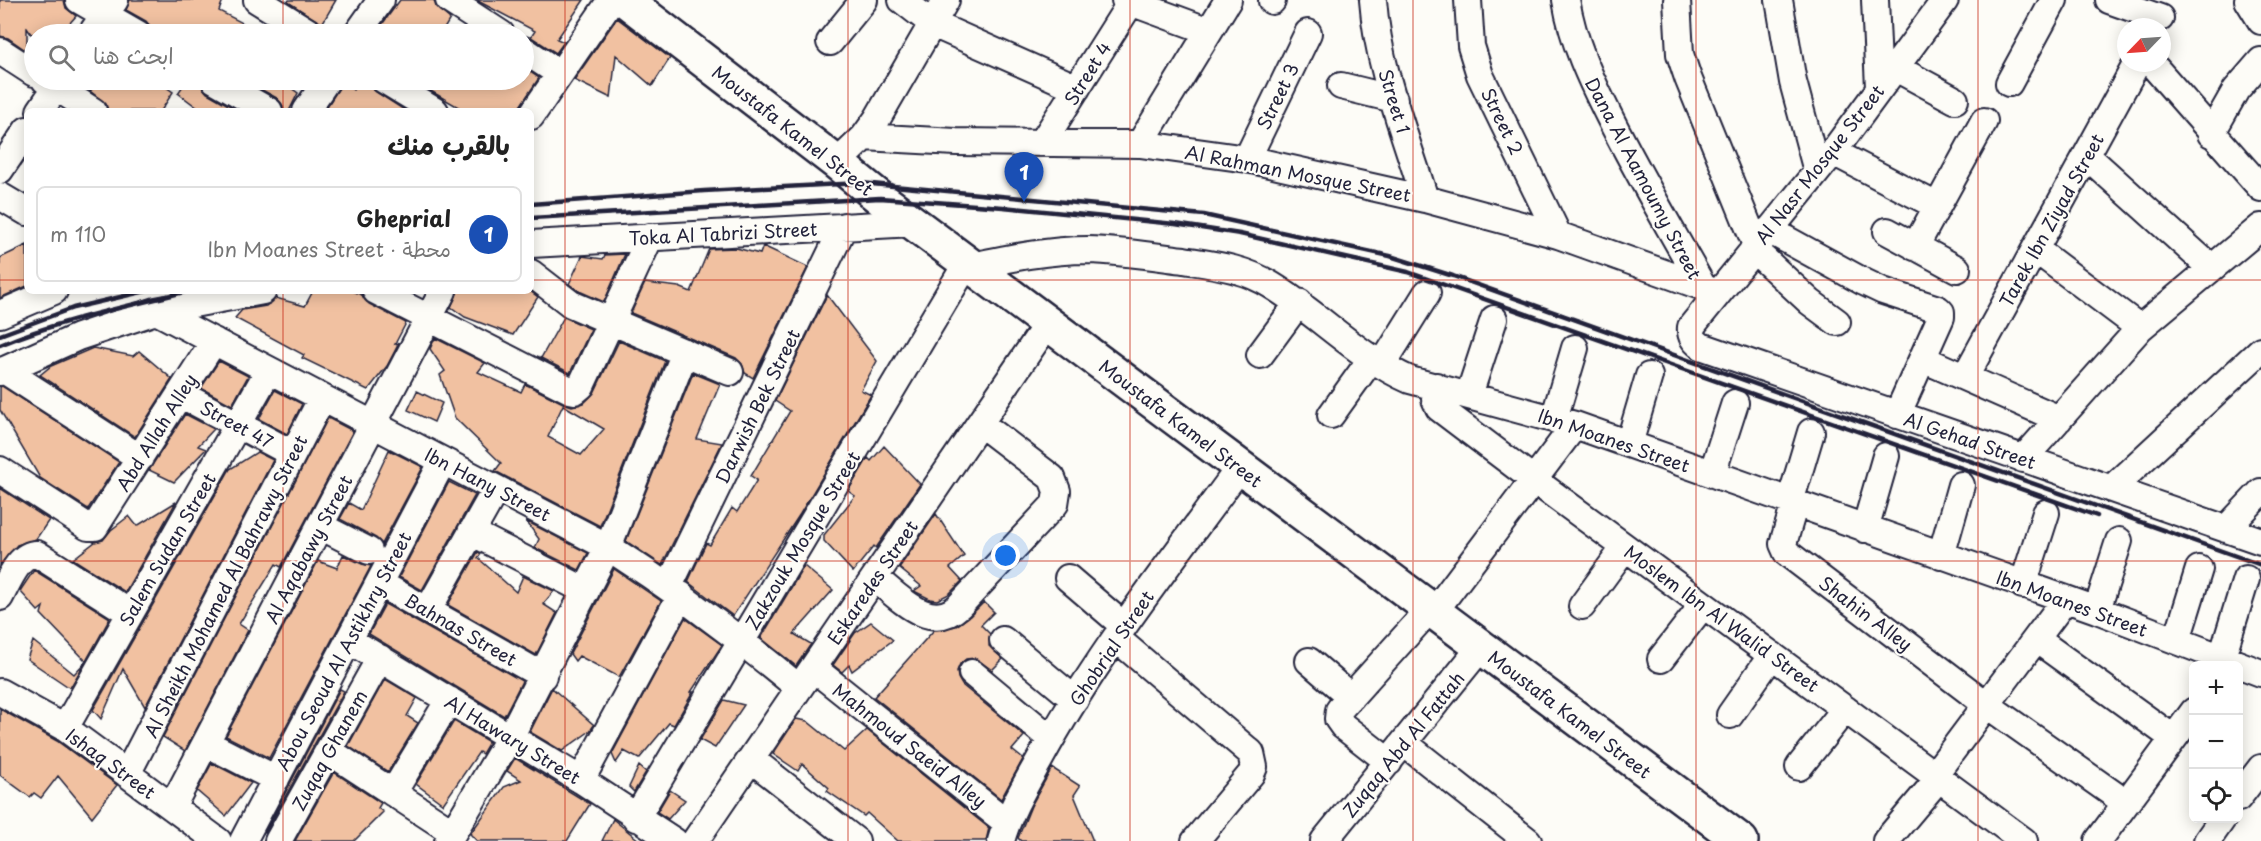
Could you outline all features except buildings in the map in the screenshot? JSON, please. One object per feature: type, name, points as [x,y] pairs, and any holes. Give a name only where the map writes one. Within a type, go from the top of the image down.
[{"type":"main road","name":"Moustafa Kamel Street","points":[[625,0],[880,198],[1481,647],[1723,836]]},
{"type":"street","points":[[79,0],[119,24]]},
{"type":"street","points":[[257,0],[296,24]]},
{"type":"street","points":[[364,24],[381,0]]},
{"type":"street","points":[[449,0],[486,24]]},
{"type":"street","points":[[534,112],[611,0]]},
{"type":"street","points":[[830,42],[864,0]]},
{"type":"street","points":[[902,0],[933,24],[1077,88]]},
{"type":"street","points":[[837,163],[864,137],[933,24],[945,0]]},
{"type":"street","points":[[1140,144],[1228,0]]},
{"type":"street","name":"Street 1","points":[[1373,0],[1375,31],[1425,199]]},
{"type":"street","name":"Street 2","points":[[1468,0],[1471,46],[1480,75],[1558,235]]},
{"type":"street","name":"Dana Al Aamoumy Street","points":[[1566,0],[1570,23],[1588,73],[1627,152],[1710,290]]},
{"type":"street","points":[[1677,0],[1680,54],[1688,78],[1759,241],[1810,302],[1837,322]]},
{"type":"street","points":[[1779,0],[1793,82],[1825,162],[1937,206]]},
{"type":"street","points":[[1875,0],[1879,88]]},
{"type":"street","name":"Al Nasr Mosque Street","points":[[1691,327],[1710,290],[1759,241],[1825,162],[1945,0]]},
{"type":"street","points":[[2009,83],[2054,0]]},
{"type":"street","points":[[2109,0],[2163,15]]},
{"type":"street","points":[[2248,0],[2261,21]]},
{"type":"street","points":[[1128,1],[1209,32]]},
{"type":"street","name":"Street 4","points":[[1042,143],[1128,1]]},
{"type":"street","name":"Street 3","points":[[1247,159],[1308,33]]},
{"type":"street","points":[[0,51],[24,67]]},
{"type":"street","points":[[534,57],[560,74]]},
{"type":"street","points":[[2211,134],[2236,90],[2261,61]]},
{"type":"street","points":[[1894,67],[1955,100]]},
{"type":"street","name":"Tarek Ibn Ziyad Street","points":[[1965,377],[2133,72]]},
{"type":"street","points":[[2159,72],[2261,188]]},
{"type":"street","points":[[1341,86],[1394,99]]},
{"type":"street","points":[[41,108],[50,90]]},
{"type":"street","points":[[65,90],[89,108]]},
{"type":"street","points":[[232,90],[264,108]]},
{"type":"street","points":[[308,108],[320,90]]},
{"type":"street","points":[[400,90],[430,108]]},
{"type":"street","points":[[1915,247],[1984,121]]},
{"type":"street","points":[[0,170],[24,134]]},
{"type":"street","name":"Al Rahman Mosque Street","points":[[864,137],[956,142],[1140,144],[1247,159],[1425,199],[1558,235],[1710,290]]},
{"type":"street","points":[[2087,156],[2211,268]]},
{"type":"street","points":[[0,196],[24,210]]},
{"type":"street","name":"Toka Al Tabrizi Street","points":[[534,244],[914,223]]},
{"type":"street","name":"Darwish Bek Street","points":[[581,780],[675,591],[844,226]]},
{"type":"street","points":[[2023,459],[2140,328],[2261,227]]},
{"type":"street","points":[[1887,231],[1957,269]]},
{"type":"street","points":[[382,294],[573,391],[582,386],[650,237]]},
{"type":"street","points":[[1759,241],[1941,312],[1941,317],[1898,415]]},
{"type":"street","points":[[2035,249],[2140,328]]},
{"type":"street","name":"Ibn Moanes Street","points":[[969,264],[1032,254],[1089,250],[1228,267],[1268,283],[1299,302],[1377,362],[1410,380],[1564,422],[1629,444],[2097,610],[2226,661]]},
{"type":"street","name":"Zakzouk Mosque Street","points":[[636,818],[969,264]]},
{"type":"street","points":[[534,277],[572,304],[730,372]]},
{"type":"street","points":[[1330,414],[1377,362],[1427,293]]},
{"type":"street","points":[[0,314],[47,294]]},
{"type":"street","points":[[2,371],[78,337],[156,311],[247,294]]},
{"type":"street","name":"Al Aqabawy Street","points":[[172,807],[441,294]]},
{"type":"street","points":[[1260,355],[1299,302]]},
{"type":"street","name":"Ibn Hany Street","points":[[156,311],[608,547],[675,591],[742,640],[806,678]]},
{"type":"street","points":[[1469,395],[1494,319]]},
{"type":"street","name":"Eskaredes Street","points":[[695,841],[1048,324]]},
{"type":"street","name":"Al Gehad Street","points":[[1691,327],[1690,333],[1701,346],[2261,541]]},
{"type":"street","name":"Abd Allah Alley","points":[[0,470],[88,527],[95,527],[214,341]]},
{"type":"street","points":[[1528,841],[1396,753],[1340,723],[1339,710],[1432,610],[1534,480],[1564,422],[1575,348]]},
{"type":"street","points":[[2111,489],[2261,351]]},
{"type":"street","points":[[329,751],[393,793],[450,837],[510,737],[608,547],[685,352]]},
{"type":"street","points":[[1923,358],[2059,419]]},
{"type":"street","name":"Salem Sudan Street","points":[[64,728],[269,370]]},
{"type":"street","points":[[2,371],[140,458]]},
{"type":"street","points":[[1629,444],[1649,376]]},
{"type":"street","name":"Moslem Ibn Al Walid Street","points":[[1436,386],[1435,399],[1439,408],[2024,841]]},
{"type":"street","name":"Street 47","points":[[180,394],[293,454]]},
{"type":"street","name":"Al Sheikh Mohamed Al Bahrawy Street","points":[[127,774],[322,398]]},
{"type":"street","points":[[1712,474],[1735,403]]},
{"type":"street","points":[[874,578],[919,612],[936,617],[945,616],[960,606],[1055,504],[1057,491],[1052,478],[980,423]]},
{"type":"street","name":"Shahin Alley","points":[[1811,432],[1783,544],[1786,553],[1987,705],[2126,803]]},
{"type":"street","points":[[1865,529],[1886,456]]},
{"type":"street","name":"Abou Seoud Al Astikhry Street","points":[[243,841],[443,461]]},
{"type":"street","name":"Ghobrial Street","points":[[1003,831],[1051,739],[1075,700],[1120,632],[1240,467]]},
{"type":"street","points":[[1941,556],[1961,485]]},
{"type":"street","points":[[428,610],[496,489]]},
{"type":"street","points":[[2226,529],[2261,492]]},
{"type":"street","points":[[2023,585],[2046,513]]},
{"type":"street","points":[[320,526],[369,551]]},
{"type":"street","points":[[471,532],[586,591]]},
{"type":"street","points":[[2097,610],[2119,541]]},
{"type":"street","points":[[1582,606],[1626,547]]},
{"type":"street","points":[[0,597],[22,560],[28,555],[37,554],[130,613]]},
{"type":"street","points":[[2177,640],[2199,568]]},
{"type":"street","points":[[1068,578],[1120,632],[1251,753],[1254,767],[1251,774],[1195,841]]},
{"type":"street","points":[[2226,661],[2246,579]]},
{"type":"street","name":"Bahnas Street","points":[[379,582],[543,675]]},
{"type":"street","points":[[1886,841],[1937,777],[2065,600]]},
{"type":"street","points":[[1661,659],[1703,605]]},
{"type":"street","points":[[2036,639],[2173,738]]},
{"type":"street","name":"Al Hawary Street","points":[[349,640],[581,780],[674,841]]},
{"type":"street","points":[[1003,640],[1075,700]]},
{"type":"street","name":"Zuqaq Abd Al Fattah","points":[[1324,841],[1481,647]]},
{"type":"street","points":[[1730,715],[1772,655]]},
{"type":"street","name":"Zuqaq Ghanem","points":[[278,841],[380,658]]},
{"type":"street","points":[[1309,661],[1351,697]]},
{"type":"street","name":"Ibn Moanes Street","points":[[2243,667],[2261,673]]},
{"type":"street","points":[[972,673],[1051,739]]},
{"type":"street","name":"Mahmoud Saeid Alley","points":[[806,678],[1003,831]]},
{"type":"street","name":"Ishaq Street","points":[[0,692],[64,728],[218,841]]},
{"type":"street","points":[[393,793],[449,700]]},
{"type":"street","points":[[1799,767],[1845,710]]},
{"type":"street","points":[[2098,841],[2190,715]]},
{"type":"street","points":[[206,743],[276,779]]},
{"type":"street","points":[[751,759],[856,841]]},
{"type":"street","points":[[2207,841],[2220,823]]},
{"type":"railway","points":[[534,204],[704,191],[861,183],[1204,215],[1390,256],[1453,276],[2261,565]]},
{"type":"railway","points":[[534,218],[880,198],[1003,207],[1175,224],[1240,234],[1408,272],[2097,516]]},
{"type":"railway","points":[[0,335],[73,308],[133,294]]},
{"type":"railway","points":[[0,345],[69,321],[176,294]]},
{"type":"place","name":"Gheprial","points":[[1024,202]]}]
